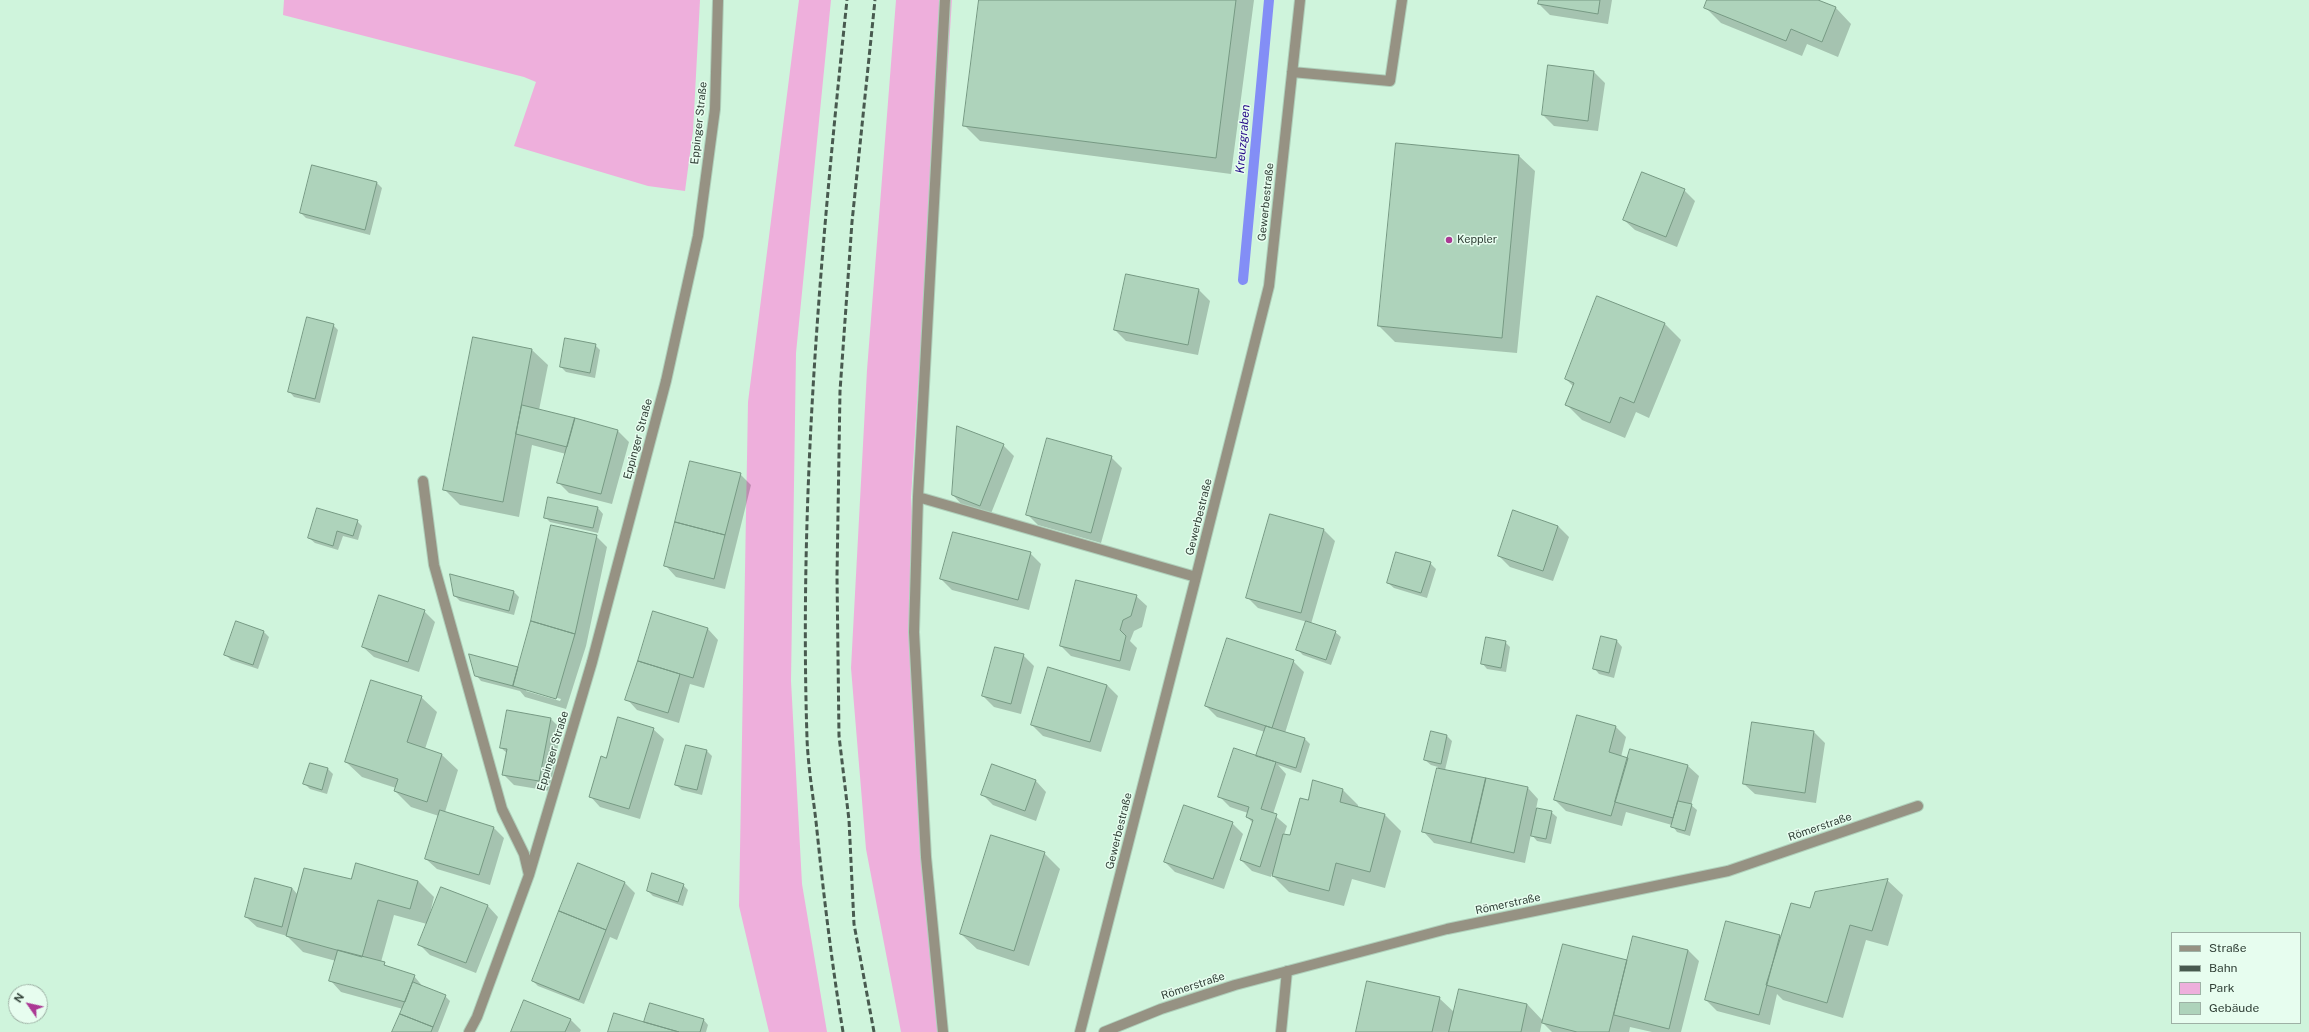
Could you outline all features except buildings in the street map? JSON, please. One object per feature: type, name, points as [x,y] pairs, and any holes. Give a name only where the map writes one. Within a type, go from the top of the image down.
[{"type":"street","name":"Eppinger Straße","points":[[469,1032],[477,1017],[529,874],[592,662],[666,381],[698,236],[715,109],[718,0]]},
{"type":"street","points":[[943,1032],[926,857],[914,632],[918,497],[946,0]]},
{"type":"street","name":"Gewerbestraße","points":[[1080,1032],[1196,577],[1268,286],[1300,0]]},
{"type":"street","points":[[1292,72],[1390,81],[1402,0]]},
{"type":"street","points":[[422,481],[434,564],[502,809],[524,854],[529,874]]},
{"type":"street","points":[[918,497],[1196,577]]},
{"type":"street","name":"Römerstraße","points":[[1104,1032],[1161,1009],[1235,984],[1448,929],[1728,871],[1918,806]]},
{"type":"street","points":[[1281,1032],[1287,971]]},
{"type":"green space","points":[[284,0],[700,0],[693,131],[685,191],[648,186],[514,146],[536,82],[524,77],[283,15]]},
{"type":"green space","points":[[799,0],[831,0],[796,353],[791,681],[802,884],[827,1032],[769,1032],[739,906],[748,402]]},
{"type":"green space","points":[[896,0],[952,0],[939,201],[918,387],[911,498],[931,855],[948,1032],[901,1032],[866,849],[851,668],[867,370]]},
{"type":"waterway","name":"Kreuzgraben","points":[[1243,280],[1269,0]]},
{"type":"railway","points":[[843,1032],[828,932],[809,761],[807,738],[805,645],[806,553],[814,368],[837,92],[847,0]]},
{"type":"railway","points":[[874,1032],[854,924],[849,820],[839,736],[837,576],[840,391],[852,222],[875,0]]},
{"type":"place","name":"Keppler","points":[[1449,240]]}]
